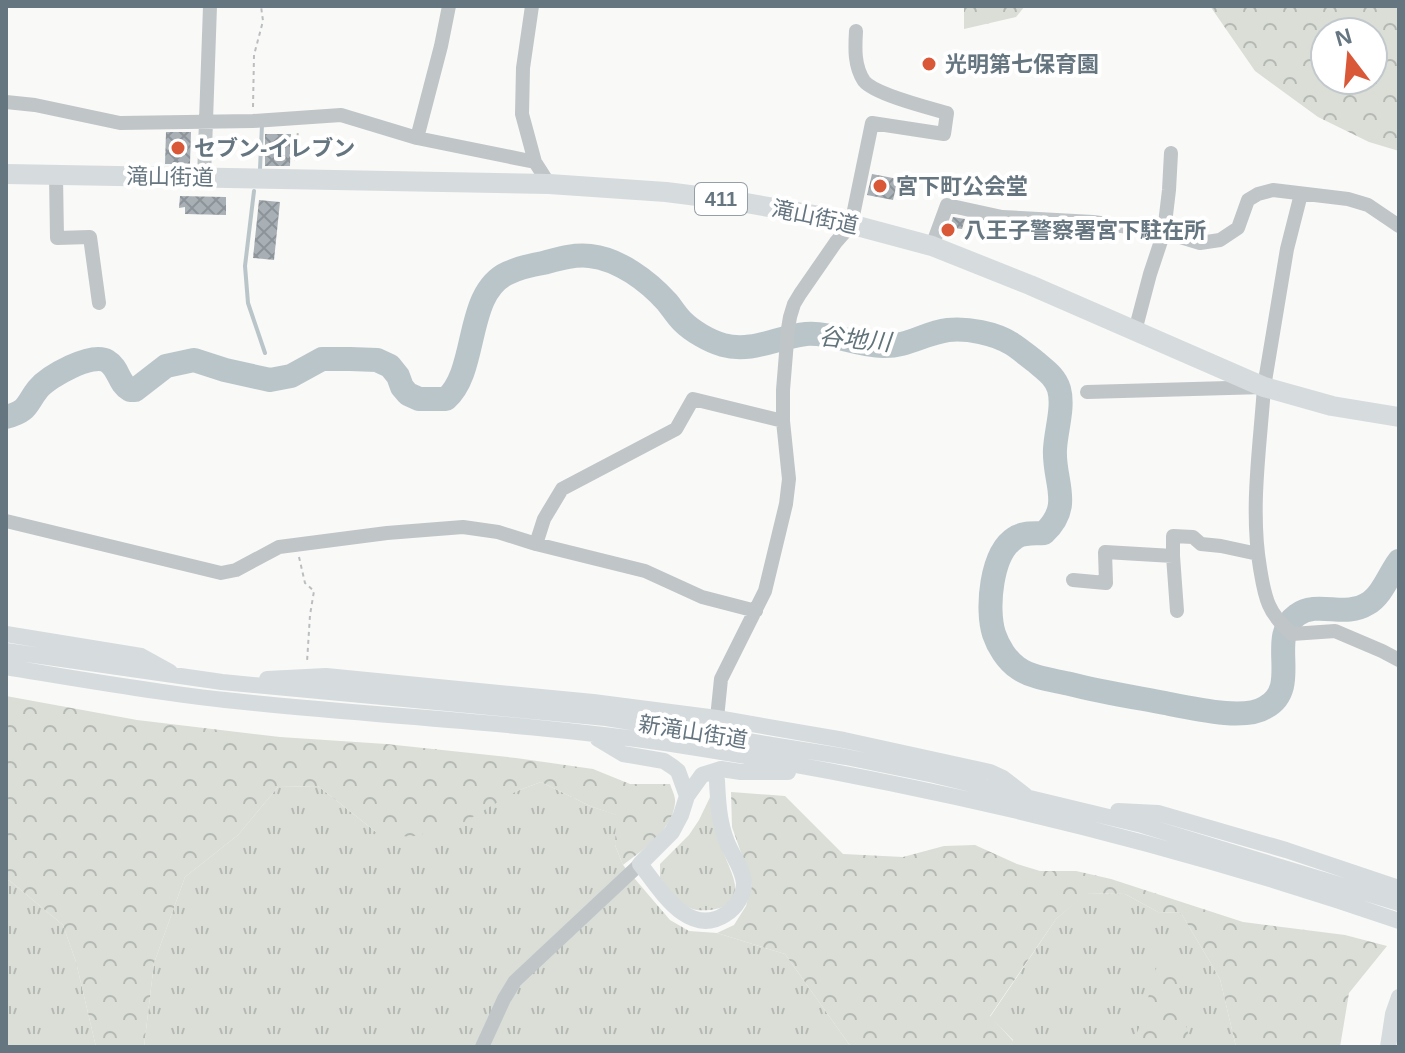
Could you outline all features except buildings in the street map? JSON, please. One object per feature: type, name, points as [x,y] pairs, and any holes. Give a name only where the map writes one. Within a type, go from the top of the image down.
[{"type":"highway","name":"滝山街道","points":[[6,174],[549,184],[729,200],[820,216],[932,246],[1030,285],[1264,387],[1332,406],[1399,417]]},
{"type":"main road","points":[[6,634],[141,656],[178,676]]},
{"type":"main road","name":"新滝山街道","points":[[6,651],[222,682],[606,718],[846,757],[1142,825],[1399,903]]},
{"type":"main road","name":"新滝山街道","points":[[6,667],[226,700],[469,721],[665,743],[834,772],[1100,832],[1273,880],[1399,921]]},
{"type":"main road","points":[[222,682],[326,676],[486,690],[844,740],[990,772],[1029,798]]},
{"type":"main road","points":[[591,735],[623,754],[664,761],[678,771],[687,796]]},
{"type":"main road","points":[[717,781],[721,826],[744,884],[734,909],[712,922],[698,922],[675,907],[640,864],[672,832],[687,796],[702,775],[721,769],[741,772],[834,772]]},
{"type":"main road","points":[[1076,808],[1158,813],[1286,850],[1399,888]]},
{"type":"main road","points":[[1388,1047],[1399,997]]},
{"type":"street","points":[[204,178],[210,6]]},
{"type":"street","points":[[417,138],[449,6]]},
{"type":"street","points":[[532,6],[523,68],[522,114],[535,162],[549,184]]},
{"type":"street","points":[[717,722],[721,679],[765,591],[786,504],[789,479],[783,390],[788,329],[794,304],[851,225],[872,123],[944,134],[947,113],[883,93],[866,84],[855,56],[856,31]]},
{"type":"street","points":[[6,102],[120,123],[253,121],[341,115],[417,138],[535,162]]},
{"type":"street","points":[[1135,331],[1164,232],[1171,153]]},
{"type":"street","points":[[56,175],[57,238],[90,237],[99,303]]},
{"type":"street","points":[[932,246],[947,205],[1002,217],[1093,222],[1164,232],[1200,243],[1220,240],[1238,228],[1248,200],[1273,190],[1348,199],[1368,205],[1399,226]]},
{"type":"street","points":[[1301,194],[1287,249],[1264,387],[1255,511],[1255,540],[1263,587],[1269,605],[1286,629],[1335,631],[1399,660]]},
{"type":"street","points":[[1087,392],[1264,387]]},
{"type":"street","points":[[536,544],[544,519],[562,489],[676,429],[693,399],[783,421]]},
{"type":"street","points":[[6,521],[221,573],[236,570],[279,547],[463,527],[498,532],[645,571],[702,597],[756,611]]},
{"type":"street","points":[[1177,611],[1173,536],[1193,537],[1201,544],[1258,554]]},
{"type":"street","points":[[1073,580],[1106,583],[1105,552],[1173,556]]},
{"type":"street","points":[[482,1047],[515,981],[640,864]]},
{"type":"path","points":[[253,121],[254,55],[263,21],[261,6]]},
{"type":"path","points":[[293,179],[299,118]]},
{"type":"path","points":[[293,545],[299,556],[305,583],[314,591],[307,667]]},
{"type":"green space","points":[[964,6],[1025,6],[1016,17],[964,29]]},
{"type":"green space","points":[[1210,6],[1399,6],[1399,151],[1369,142],[1318,117],[1255,71]]},
{"type":"green space","points":[[6,696],[137,720],[280,737],[386,744],[593,769],[630,784],[670,784],[675,803],[663,830],[623,865],[615,845],[616,815],[541,782],[517,791],[459,825],[410,837],[376,832],[318,786],[278,787],[238,835],[185,877],[154,963],[144,1047],[96,1047],[76,962],[63,925],[6,880]]},
{"type":"green space","points":[[541,782],[590,806],[617,815],[615,845],[623,865],[670,920],[689,931],[717,933],[785,954],[851,1047],[144,1047],[154,963],[185,877],[238,835],[278,787],[318,786],[376,832]]},
{"type":"green space","points":[[731,792],[785,796],[843,854],[903,857],[944,846],[975,845],[1040,871],[1076,871],[1111,879],[1243,922],[1345,935],[1387,946],[1349,993],[1340,1047],[1236,1047],[1220,979],[1181,913],[1158,912],[1125,894],[1087,893],[1056,919],[990,1016],[1013,1041],[1010,1047],[851,1047],[785,954],[717,933],[734,925],[746,906],[752,884],[732,827]]},
{"type":"green space","points":[[712,793],[718,836],[732,873],[735,893],[732,901],[724,907],[692,909],[675,897],[660,878],[660,864],[689,835]]},
{"type":"green space","points":[[6,880],[63,925],[76,962],[96,1047],[6,1047]]},
{"type":"green space","points":[[1086,893],[1125,894],[1158,912],[1181,913],[1220,979],[1236,1047],[1010,1047],[1013,1040],[990,1017],[1056,919]]},
{"type":"green space","points":[[1160,955],[1173,964],[1191,1047],[1131,1047]]},
{"type":"waterway","points":[[260,169],[262,125]]},
{"type":"waterway","points":[[254,191],[245,266],[248,303],[265,353]]},
{"type":"waterway","name":"谷地川","points":[[6,417],[23,409],[38,389],[61,372],[81,362],[100,359],[111,364],[130,390],[135,390],[166,366],[194,360],[270,380],[291,376],[322,359],[377,360],[390,366],[408,394],[419,399],[446,399],[463,370],[484,297],[494,283],[508,273],[525,267],[566,257],[590,256],[632,272],[659,294],[686,325],[723,345],[744,347],[816,334],[891,346],[948,330],[964,330],[1005,340],[1049,374],[1057,384],[1060,396],[1055,449],[1060,493],[1058,513],[1044,533],[1022,535],[1007,545],[996,568],[991,597],[994,634],[1003,653],[1018,668],[1030,674],[1093,690],[1202,710],[1257,711],[1276,698],[1282,687],[1284,636],[1288,624],[1305,611],[1350,610],[1367,604],[1381,590],[1399,561]]},
{"type":"place","name":"光明第七保育園","points":[[929,64]]},
{"type":"place","name":"セブン-イレブン","points":[[178,148]]},
{"type":"place","name":"宮下町公会堂","points":[[880,186]]},
{"type":"place","name":"八王子警察署宮下駐在所","points":[[948,230]]}]
